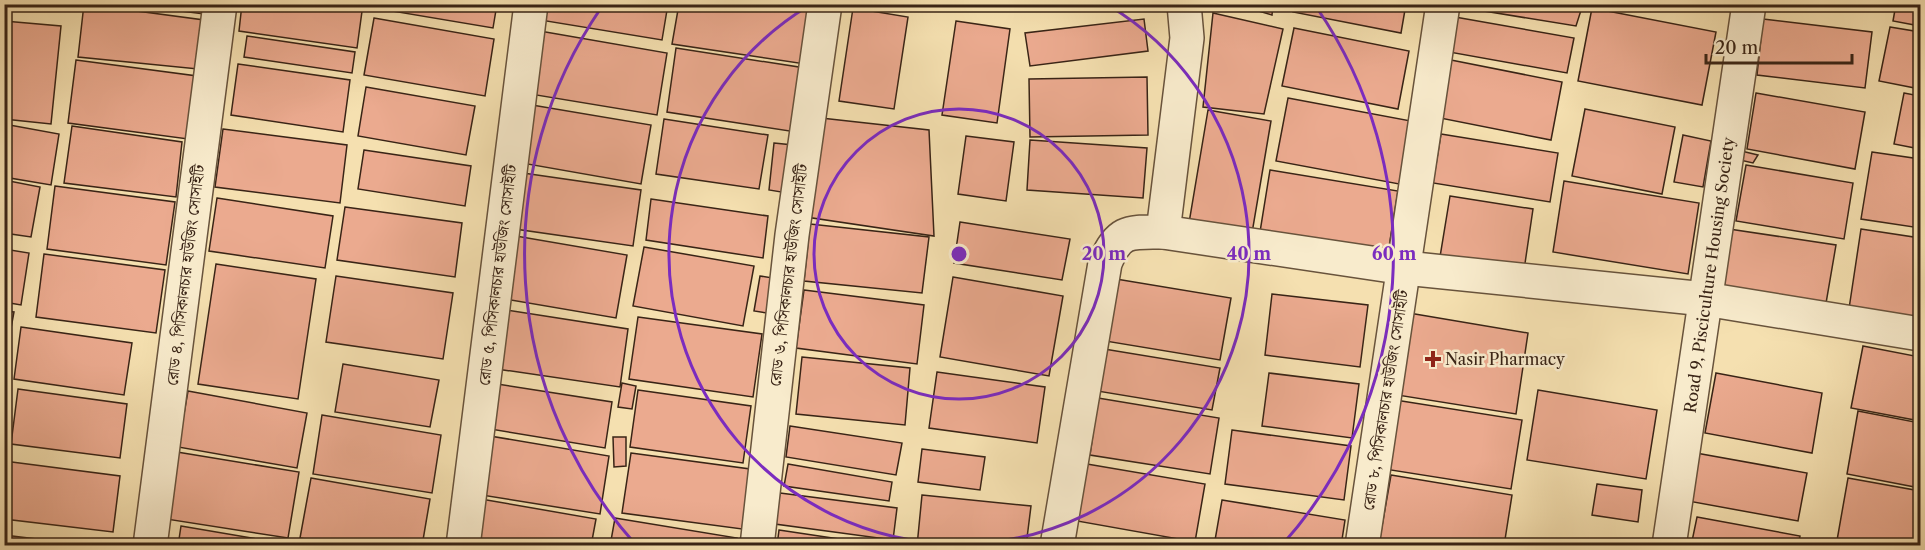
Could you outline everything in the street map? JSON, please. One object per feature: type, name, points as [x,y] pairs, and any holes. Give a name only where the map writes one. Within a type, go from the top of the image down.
[{"type":"street","name":"রোড ৪, পিসিকালচার হাউজিং সোসাইটি","points":[[150,546],[220,4]]},
{"type":"street","name":"রোড ৫, পিসিকালচার হাউজিং সোসাইটি","points":[[463,546],[531,4]]},
{"type":"street","name":"রোড ৬, পিসিকালচার হাউজিং সোসাইটি","points":[[757,546],[792,235],[825,4]]},
{"type":"street","points":[[1163,232],[1187,38],[1184,4]]},
{"type":"street","name":"রোড ৮, পিসিকালচার হাউজিং সোসাইটি","points":[[1362,546],[1443,4]]},
{"type":"street","name":"Road 9, Pisciculture Housing Society","points":[[1670,546],[1749,4]]},
{"type":"street","points":[[1057,546],[1105,263],[1113,243],[1128,232],[1163,232],[1405,268],[1705,299],[1920,334]]},
{"type":"building","points":[[84,4],[204,20],[198,69],[78,57]]},
{"type":"building","points":[[125,4],[205,4],[204,14]]},
{"type":"building","points":[[242,4],[363,4],[357,48],[239,31]]},
{"type":"building","points":[[375,4],[497,4],[493,28],[374,8]]},
{"type":"building","points":[[537,4],[668,4],[662,40],[534,19]]},
{"type":"building","points":[[679,4],[814,4],[805,64],[672,44]]},
{"type":"building","points":[[1235,4],[1273,4],[1272,15]]},
{"type":"building","points":[[1294,4],[1406,4],[1401,33],[1293,12]]},
{"type":"building","points":[[1460,4],[1583,4],[1576,26],[1459,7]]},
{"type":"building","points":[[1896,4],[1920,4],[1920,26],[1893,21]]},
{"type":"building","points":[[853,8],[908,17],[894,109],[839,101]]},
{"type":"building","points":[[1592,8],[1716,32],[1702,105],[1578,81]]},
{"type":"building","points":[[1213,13],[1283,29],[1264,114],[1203,107]]},
{"type":"building","points":[[1455,17],[1574,38],[1567,73],[1449,52]]},
{"type":"building","points":[[374,18],[494,39],[485,96],[364,75]]},
{"type":"building","points":[[1144,19],[1148,51],[1030,66],[1025,33]]},
{"type":"building","points":[[1763,19],[1872,32],[1865,88],[1757,75]]},
{"type":"building","points":[[4,21],[61,26],[51,124],[4,119]]},
{"type":"building","points":[[956,21],[1010,29],[997,123],[942,115]]},
{"type":"building","points":[[1890,27],[1920,32],[1920,89],[1879,81]]},
{"type":"building","points":[[1294,28],[1409,51],[1398,109],[1282,86]]},
{"type":"building","points":[[534,30],[667,53],[657,115],[524,93]]},
{"type":"building","points":[[247,36],[355,52],[352,73],[244,57]]},
{"type":"building","points":[[676,48],[805,68],[796,132],[667,112]]},
{"type":"building","points":[[76,60],[197,76],[188,139],[68,123]]},
{"type":"building","points":[[1451,60],[1562,82],[1551,140],[1440,118]]},
{"type":"building","points":[[238,64],[350,80],[343,132],[231,115]]},
{"type":"building","points":[[1147,77],[1148,135],[1030,137],[1029,79]]},
{"type":"building","points":[[366,87],[475,106],[466,155],[358,136]]},
{"type":"building","points":[[1756,93],[1865,112],[1855,169],[1747,149]]},
{"type":"building","points":[[1904,93],[1920,96],[1920,149],[1894,144]]},
{"type":"building","points":[[1288,98],[1411,121],[1399,184],[1276,161]]},
{"type":"building","points":[[526,104],[651,125],[641,184],[516,162]]},
{"type":"building","points":[[1585,109],[1675,127],[1662,194],[1572,176]]},
{"type":"building","points":[[1208,110],[1271,121],[1251,239],[1188,229]]},
{"type":"building","points":[[821,118],[929,130],[934,236],[806,217]]},
{"type":"building","points":[[664,119],[768,135],[759,189],[656,174]]},
{"type":"building","points":[[4,124],[59,134],[51,185],[4,177]]},
{"type":"building","points":[[72,126],[182,142],[176,197],[64,183]]},
{"type":"building","points":[[223,129],[347,145],[340,203],[215,187]]},
{"type":"building","points":[[1441,134],[1558,153],[1550,202],[1433,183]]},
{"type":"building","points":[[1683,135],[1711,141],[1703,187],[1674,182]]},
{"type":"building","points":[[966,136],[1014,142],[1006,201],[958,194]]},
{"type":"building","points":[[1030,140],[1147,148],[1143,198],[1027,190]]},
{"type":"building","points":[[774,143],[793,145],[787,193],[769,190]]},
{"type":"building","points":[[1733,149],[1758,155],[1753,163],[1731,158]]},
{"type":"building","points":[[364,150],[471,166],[465,206],[358,189]]},
{"type":"building","points":[[1872,152],[1920,159],[1920,228],[1861,219]]},
{"type":"building","points":[[1746,165],[1853,183],[1844,239],[1736,221]]},
{"type":"building","points":[[1270,170],[1398,191],[1388,253],[1260,232]]},
{"type":"building","points":[[523,173],[641,190],[633,246],[515,229]]},
{"type":"building","points":[[4,180],[40,187],[31,237],[4,233]]},
{"type":"building","points":[[1564,181],[1699,203],[1688,274],[1553,252]]},
{"type":"building","points":[[55,186],[175,202],[166,265],[47,249]]},
{"type":"building","points":[[1450,196],[1533,209],[1523,277],[1439,263]]},
{"type":"building","points":[[217,198],[333,216],[325,268],[209,251]]},
{"type":"building","points":[[651,199],[768,216],[763,258],[646,240]]},
{"type":"building","points":[[345,207],[462,223],[455,277],[337,260]]},
{"type":"building","points":[[960,222],[1070,239],[1062,280],[954,263]]},
{"type":"building","points":[[810,224],[929,237],[922,293],[804,281]]},
{"type":"building","points":[[1729,229],[1836,245],[1824,315],[1718,298]]},
{"type":"building","points":[[1861,229],[1920,238],[1920,333],[1847,322]]},
{"type":"building","points":[[510,235],[627,255],[616,318],[499,298]]},
{"type":"building","points":[[644,247],[754,266],[743,326],[633,306]]},
{"type":"building","points":[[4,249],[29,253],[21,305],[4,302]]},
{"type":"building","points":[[44,254],[165,270],[156,333],[36,317]]},
{"type":"building","points":[[216,264],[316,279],[298,399],[198,384]]},
{"type":"building","points":[[336,276],[453,293],[443,359],[326,342]]},
{"type":"building","points":[[760,276],[779,279],[773,314],[754,311]]},
{"type":"building","points":[[953,277],[1063,296],[1049,376],[940,357]]},
{"type":"building","points":[[1110,278],[1231,298],[1220,360],[1099,340]]},
{"type":"building","points":[[804,290],[924,305],[917,364],[796,348]]},
{"type":"building","points":[[1272,294],[1368,305],[1360,367],[1265,355]]},
{"type":"building","points":[[506,310],[628,329],[620,387],[497,369]]},
{"type":"building","points":[[4,311],[14,312],[4,366]]},
{"type":"building","points":[[1409,313],[1528,333],[1516,414],[1397,395]]},
{"type":"building","points":[[638,317],[762,334],[753,397],[629,379]]},
{"type":"building","points":[[21,327],[132,343],[124,395],[14,379]]},
{"type":"building","points":[[1863,346],[1920,357],[1920,421],[1851,408]]},
{"type":"building","points":[[1098,348],[1220,368],[1212,410],[1091,390]]},
{"type":"building","points":[[802,357],[910,368],[905,425],[796,414]]},
{"type":"building","points":[[343,364],[439,380],[430,427],[335,412]]},
{"type":"building","points":[[937,372],[1045,387],[1037,443],[929,428]]},
{"type":"building","points":[[1269,373],[1359,384],[1352,438],[1262,426]]},
{"type":"building","points":[[1716,373],[1822,393],[1812,453],[1705,433]]},
{"type":"building","points":[[491,383],[612,402],[605,448],[484,428]]},
{"type":"building","points":[[622,383],[636,386],[632,409],[618,407]]},
{"type":"building","points":[[18,389],[127,404],[120,458],[11,444]]},
{"type":"building","points":[[638,390],[751,406],[743,463],[630,447]]},
{"type":"building","points":[[1538,390],[1657,410],[1646,479],[1527,460]]},
{"type":"building","points":[[188,391],[307,413],[297,468],[178,447]]},
{"type":"building","points":[[1098,398],[1219,418],[1210,474],[1090,455]]},
{"type":"building","points":[[1389,399],[1522,420],[1511,489],[1378,468]]},
{"type":"building","points":[[1858,411],[1920,423],[1920,488],[1847,474]]},
{"type":"building","points":[[322,415],[441,435],[432,493],[313,474]]},
{"type":"building","points":[[790,426],[902,443],[896,475],[786,457]]},
{"type":"building","points":[[1232,430],[1351,446],[1344,500],[1225,484]]},
{"type":"building","points":[[484,435],[609,456],[600,514],[475,494]]},
{"type":"building","points":[[613,437],[626,437],[626,466],[614,467]]},
{"type":"building","points":[[922,449],[985,457],[980,490],[918,482]]},
{"type":"building","points":[[177,452],[299,472],[288,538],[166,519]]},
{"type":"building","points":[[631,453],[750,469],[742,529],[622,513]]},
{"type":"building","points":[[1696,453],[1807,473],[1798,521],[1688,501]]},
{"type":"building","points":[[4,461],[120,476],[113,532],[4,519]]},
{"type":"building","points":[[788,464],[892,482],[889,501],[784,486]]},
{"type":"building","points":[[1087,464],[1205,484],[1195,542],[1077,521]]},
{"type":"building","points":[[1391,475],[1512,495],[1504,546],[1379,543]]},
{"type":"building","points":[[311,478],[430,499],[422,546],[342,546],[300,538]]},
{"type":"building","points":[[1848,478],[1920,491],[1920,546],[1836,546]]},
{"type":"building","points":[[1597,484],[1642,490],[1638,522],[1592,515]]},
{"type":"building","points":[[780,493],[897,508],[893,540],[775,524]]},
{"type":"building","points":[[922,495],[1031,506],[1026,546],[917,546]]},
{"type":"building","points":[[475,498],[596,519],[591,546],[467,546]]},
{"type":"building","points":[[1222,500],[1345,520],[1341,546],[1214,546]]},
{"type":"building","points":[[1697,517],[1800,536],[1798,546],[1691,546]]},
{"type":"building","points":[[615,518],[737,538],[735,546],[610,546]]},
{"type":"building","points":[[181,526],[286,544],[286,546],[178,546]]},
{"type":"building","points":[[779,530],[886,546],[777,546]]},
{"type":"building","points":[[4,535],[61,542],[61,546],[4,546]]},
{"type":"building","points":[[88,541],[115,544],[115,546],[87,546]]},
{"type":"building","points":[[1582,542],[1604,546],[1581,546]]},
{"type":"place","name":"Nasir Pharmacy","points":[[1433,359]]}]
